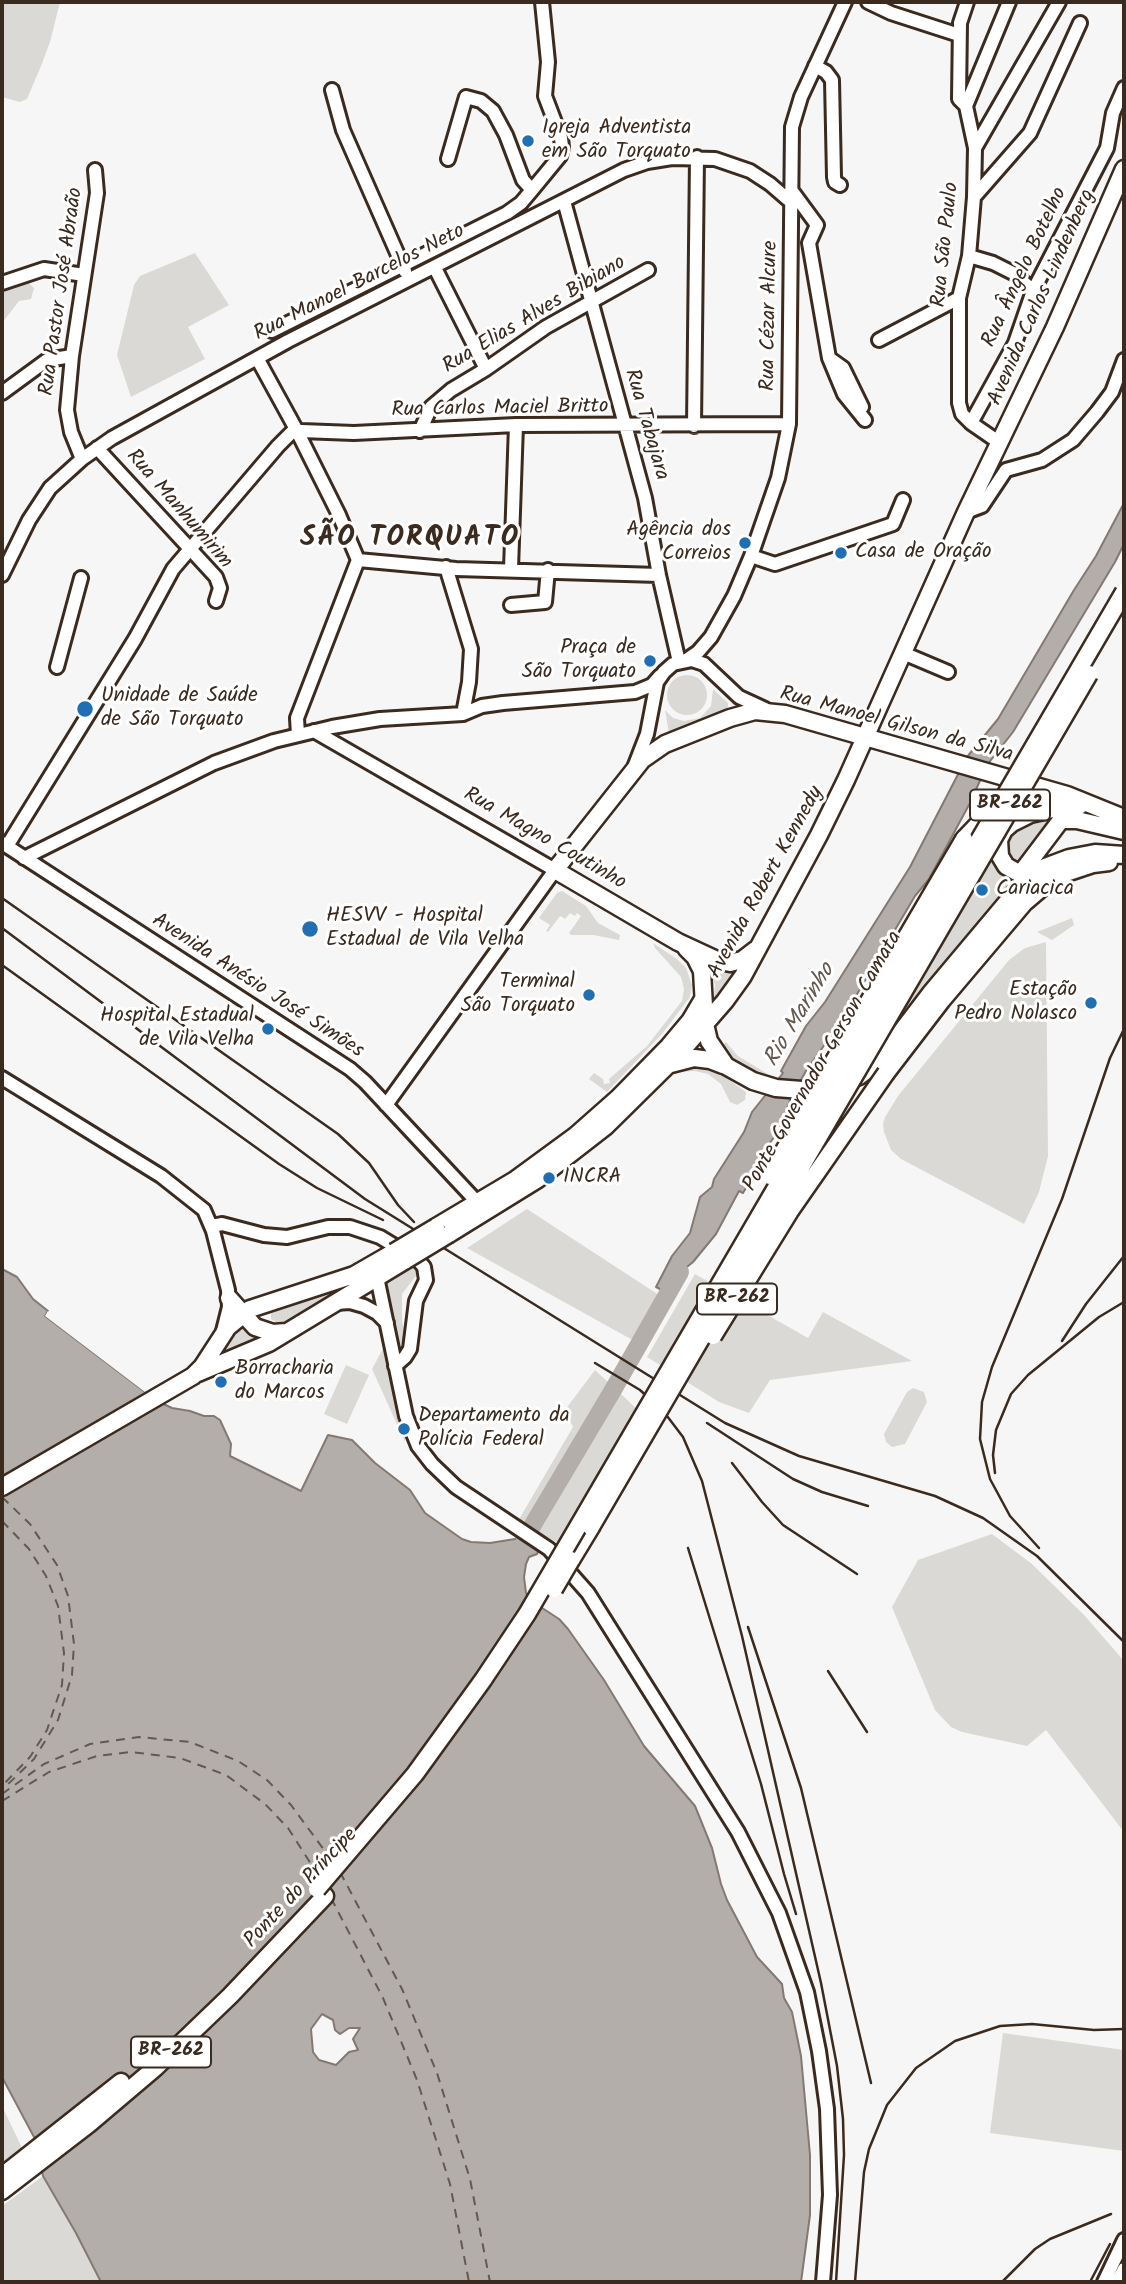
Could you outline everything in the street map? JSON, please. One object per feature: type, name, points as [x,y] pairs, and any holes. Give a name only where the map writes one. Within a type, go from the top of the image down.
[{"type":"main road","name":"Avenida Carlos Lindenberg","points":[[998,448],[1055,327],[1124,169]]},
{"type":"main road","name":"Avenida Robert Kennedy","points":[[442,1230],[482,1216],[561,1163],[612,1120],[664,1069],[735,989],[819,835],[966,512],[998,448]]},
{"type":"main road","name":"Ponte Governador Gerson Camata","points":[[561,1555],[1124,592]]},
{"type":"main road","name":"Ponte Governador Gerson Camata","points":[[561,1555],[591,1527],[1124,613]]},
{"type":"main road","name":"Rua Manoel Gilson da Silva","points":[[555,870],[634,767],[657,748],[711,724],[745,713],[775,712],[865,735],[1067,795],[1118,815]]},
{"type":"main road","name":"BR-262","points":[[677,1355],[798,1124],[964,839],[985,817],[1003,807],[1034,802],[1069,805],[1118,815]]},
{"type":"main road","points":[[1030,874],[1010,870],[1002,861],[998,845],[1001,834],[1021,818],[1069,805]]},
{"type":"main road","points":[[1030,874],[1024,869],[1060,820],[1077,820],[1124,831]]},
{"type":"main road","points":[[1096,826],[1124,842]]},
{"type":"main road","points":[[664,1069],[678,1061],[694,1058],[710,1060],[743,1077],[765,1085],[789,1089],[815,1089],[853,1079],[879,1061],[930,994],[1030,874],[1082,855],[1124,855]]},
{"type":"main road","name":"BR-262","points":[[591,1527],[744,1290],[790,1211],[942,1000],[1034,894],[1054,879],[1079,868],[1124,861]]},
{"type":"main road","name":"Rua Magno Coutinho","points":[[555,870],[678,942],[724,962],[742,960],[757,948]]},
{"type":"main road","points":[[678,942],[691,951],[699,964],[705,986],[705,1024],[713,1050],[726,1066]]},
{"type":"main road","name":"Avenida Robert Kennedy","points":[[193,1376],[202,1367],[222,1335],[242,1314],[259,1305],[354,1275],[400,1256],[554,1153],[618,1098],[690,1021],[702,1000],[705,986]]},
{"type":"main road","name":"Avenida Robert Kennedy","points":[[334,1303],[377,1277],[400,1256]]},
{"type":"main road","points":[[229,1298],[250,1323],[261,1330],[286,1332]]},
{"type":"main road","points":[[2,1487],[193,1376],[269,1343],[334,1303]]},
{"type":"main road","name":"Ponte do Príncipe","points":[[2,2176],[147,2060],[223,1988],[317,1889],[391,1804],[439,1743],[505,1648],[561,1555]]},
{"type":"main road","name":"Ponte do Príncipe","points":[[2,2191],[89,2124],[155,2068],[230,1996],[310,1913],[374,1841],[442,1758],[514,1653],[561,1555]]},
{"type":"street","points":[[272,331],[507,213],[522,203],[557,161],[562,147],[545,96],[548,62],[541,2]]},
{"type":"street","name":"Rua Cézar Alcure","points":[[24,858],[214,763],[259,746],[314,731],[380,719],[463,715],[482,706],[503,703],[635,692],[652,685],[668,668],[705,645],[716,629],[751,556],[778,478],[789,424],[792,127],[798,106],[845,2]]},
{"type":"street","points":[[868,2],[891,13],[959,35]]},
{"type":"street","name":"Rua São Paulo","points":[[967,2],[959,35],[959,99],[966,106],[975,148],[974,197],[969,256],[959,298],[958,403],[962,414],[971,423]]},
{"type":"street","points":[[966,106],[1009,2]]},
{"type":"street","points":[[975,148],[1058,2]]},
{"type":"street","points":[[974,197],[1030,133],[1080,23]]},
{"type":"street","points":[[815,66],[826,72],[832,80],[834,177],[835,182],[840,185]]},
{"type":"street","name":"Rua Ângelo Botelho","points":[[971,423],[1015,343],[1033,291],[1107,148],[1113,113],[1124,88]]},
{"type":"street","points":[[332,90],[343,130],[410,281]]},
{"type":"street","points":[[448,159],[466,97],[481,101],[493,111],[511,146],[523,180],[532,190]]},
{"type":"street","points":[[694,426],[696,157]]},
{"type":"street","name":"Rua Manoel Barcelos Neto","points":[[2,575],[43,498],[60,478],[97,447],[257,358],[564,201],[635,166],[660,159],[696,157],[727,162],[750,171],[792,197],[818,227],[809,243],[829,358],[844,394],[864,414]]},
{"type":"street","name":"Rua Pastor José Abraão","points":[[82,459],[67,420],[72,356],[97,193],[95,170]]},
{"type":"street","name":"Rua Tabajara","points":[[564,201],[645,498],[659,575],[682,661]]},
{"type":"street","points":[[969,256],[993,263],[1015,274],[1033,291]]},
{"type":"street","points":[[435,268],[486,369]]},
{"type":"street","points":[[2,283],[44,269],[84,275]]},
{"type":"street","name":"Rua Elias Alves Bibiano","points":[[420,431],[426,414],[437,400],[547,327],[648,270]]},
{"type":"street","points":[[879,340],[959,298]]},
{"type":"street","points":[[2,393],[44,362],[55,357],[72,356]]},
{"type":"street","points":[[257,358],[297,431],[358,560],[297,718],[298,735]]},
{"type":"street","points":[[966,512],[977,509],[986,502],[1006,470],[1042,460],[1073,440],[1105,402],[1117,381],[1124,360]]},
{"type":"street","points":[[4,845],[135,639],[168,576],[288,433],[289,418]]},
{"type":"street","points":[[971,423],[998,448]]},
{"type":"street","name":"Rua Carlos Maciel Britto","points":[[297,431],[354,433],[516,425],[789,424]]},
{"type":"street","points":[[511,569],[516,425]]},
{"type":"street","points":[[281,442],[297,431]]},
{"type":"street","name":"Rua Manhumirim","points":[[97,447],[218,579],[220,588],[216,601]]},
{"type":"street","points":[[751,556],[775,564],[893,524],[903,500]]},
{"type":"street","points":[[358,560],[446,567],[659,575]]},
{"type":"street","points":[[446,567],[471,649],[463,715]]},
{"type":"street","points":[[511,605],[545,602],[548,570]]},
{"type":"street","points":[[57,667],[81,578]]},
{"type":"street","name":"Rua Cézar Alcure","points":[[714,671],[710,651],[716,629]]},
{"type":"street","points":[[903,653],[948,673]]},
{"type":"street","points":[[682,661],[698,662],[714,671],[739,697],[775,712]]},
{"type":"street","points":[[634,767],[647,734],[655,688],[660,677]]},
{"type":"street","name":"Rua Magno Coutinho","points":[[314,731],[555,870]]},
{"type":"street","name":"Avenida Anésio José Simões","points":[[4,845],[340,1062],[386,1105],[478,1203]]},
{"type":"street","points":[[386,1105],[555,870]]},
{"type":"street","points":[[2,1078],[161,1175],[198,1205],[212,1226],[229,1298],[228,1316],[222,1335]]},
{"type":"street","points":[[212,1226],[222,1224],[264,1235],[287,1237],[328,1227],[350,1227],[380,1237],[418,1260],[424,1267],[426,1280],[415,1308],[410,1349],[395,1366]]},
{"type":"street","points":[[377,1277],[409,1426],[425,1455],[456,1487],[561,1555],[669,1720],[748,1849],[789,1936],[813,2019],[827,2109],[830,2195],[823,2282]]},
{"type":"street","points":[[334,1303],[349,1302],[364,1306],[387,1323]]},
{"type":"street","points":[[1104,2282],[1124,2240]]},
{"type":"street","points":[[1117,2282],[1124,2269]]},
{"type":"shaded area","points":[[2,2],[60,2],[41,66],[27,99],[20,102],[2,97]]},
{"type":"shaded area","points":[[195,253],[229,305],[188,327],[205,359],[131,397],[117,355],[134,285],[140,276]]},
{"type":"shaded area","points":[[28,282],[34,288],[31,299],[19,301],[2,323],[2,291]]},
{"type":"shaded area","name":"Rio Marinho","points":[[1124,503],[1124,544],[1115,562],[1013,732],[987,765],[929,879],[915,896],[840,1023],[806,1071],[791,1098],[778,1132],[745,1184],[747,1186],[743,1193],[739,1191],[716,1234],[682,1271],[670,1294],[656,1287],[672,1256],[690,1233],[700,1197],[712,1187],[714,1179],[744,1132],[752,1112],[783,1073],[781,1071],[806,1026],[825,1002],[910,867],[967,757],[998,719],[1096,556]]},
{"type":"shaded area","points":[[687,675],[695,676],[701,681],[706,687],[706,703],[701,709],[695,714],[687,715],[679,714],[673,709],[668,703],[667,695],[668,687],[673,681],[679,676]]},
{"type":"shaded area","points":[[713,689],[728,703],[728,708],[669,733],[665,710],[673,718],[684,721],[700,718],[711,706]]},
{"type":"shaded area","points":[[1040,821],[1050,821],[1022,863],[1017,862],[1008,851],[1009,838],[1019,828]]},
{"type":"shaded area","points":[[991,850],[1014,879],[931,978],[882,1043]]},
{"type":"shaded area","points":[[562,891],[586,906],[598,923],[620,935],[619,940],[593,935],[571,935],[569,933],[581,916],[577,913],[575,916],[570,913],[565,919],[560,916],[548,932],[546,931],[550,925],[539,918],[557,893]]},
{"type":"shaded area","points":[[1072,918],[1074,925],[1052,940],[1037,932]]},
{"type":"shaded area","points":[[1046,942],[1048,1156],[1039,1192],[1024,1224],[901,1159],[891,1150],[883,1124],[898,1096],[1009,960],[1025,948]]},
{"type":"shaded area","points":[[653,943],[686,968],[692,985],[690,997],[662,1034],[607,1092],[589,1079],[594,1073],[603,1079],[604,1084],[610,1083],[609,1079],[647,1046],[682,1001],[684,989],[681,977]]},
{"type":"shaded area","points":[[706,959],[732,970],[741,968],[713,1006],[715,985]]},
{"type":"shaded area","points":[[726,1042],[738,1056],[771,1076],[754,1074],[738,1065],[721,1046]]},
{"type":"shaded area","points":[[690,1065],[714,1069],[746,1092],[745,1100],[737,1105],[730,1102],[721,1084],[708,1074],[695,1071],[678,1072]]},
{"type":"shaded area","points":[[527,1209],[662,1297],[636,1342],[467,1248]]},
{"type":"shaded area","points":[[400,1257],[286,1322],[279,1324],[271,1319],[275,1308]]},
{"type":"shaded area","points":[[416,1263],[416,1276],[402,1294],[402,1321],[406,1338],[398,1348],[386,1284]]},
{"type":"shaded area","points":[[2,1269],[17,1277],[33,1299],[48,1311],[45,1316],[157,1401],[172,1408],[214,1416],[220,1420],[231,1444],[230,1456],[301,1491],[328,1435],[352,1440],[375,1463],[410,1490],[425,1513],[462,1539],[490,1543],[515,1539],[521,1535],[540,1547],[537,1554],[529,1557],[526,1564],[526,1593],[530,1600],[559,1619],[568,1629],[604,1680],[644,1746],[695,1806],[712,1848],[727,1900],[757,1957],[782,1984],[784,1998],[792,2012],[801,2056],[810,2155],[810,2215],[801,2282],[101,2282],[43,2176],[34,2137],[2,2077]],"holes":[[[322,2014],[333,2020],[335,2030],[340,2034],[349,2028],[360,2028],[353,2039],[358,2050],[349,2052],[336,2065],[319,2060],[313,2052],[311,2029]]]},
{"type":"shaded area","points":[[695,1274],[808,1338],[823,1312],[912,1361],[770,1380],[749,1413],[719,1402],[647,1357]]},
{"type":"shaded area","points":[[240,1327],[252,1336],[266,1340],[213,1362],[231,1335]]},
{"type":"shaded area","points":[[385,1345],[396,1403],[406,1435],[405,1442],[372,1369]]},
{"type":"shaded area","points":[[346,1365],[369,1375],[347,1424],[324,1414]]},
{"type":"shaded area","points":[[595,1370],[637,1409],[560,1544],[518,1521],[573,1427],[565,1410]]},
{"type":"shaded area","points":[[913,1388],[924,1392],[927,1402],[905,1444],[892,1447],[886,1442],[884,1434],[907,1392]]},
{"type":"shaded area","points":[[992,1534],[1032,1564],[1085,1616],[1124,1661],[1124,1832],[1046,1730],[1027,1746],[962,1732],[951,1727],[935,1710],[892,1607],[918,1560]]},
{"type":"shaded area","points":[[1003,2033],[1124,2050],[1124,2151],[990,2133]]},
{"type":"shaded area","points":[[2,2106],[25,2154],[2,2171]]},
{"type":"shaded area","points":[[43,2176],[101,2282],[2,2282],[2,2206]]},
{"type":"pier","points":[[48,1311],[111,1363],[166,1402],[2,1497],[2,1475],[145,1392],[45,1316]]},
{"type":"waterway","name":"Rio Marinho","points":[[525,1538],[680,1272]]},
{"type":"ferry route","points":[[2,1497],[30,1524],[57,1565],[68,1596],[74,1644],[72,1675],[58,1720],[34,1759],[2,1790]]},
{"type":"ferry route","points":[[2,1521],[29,1549],[46,1576],[58,1606],[64,1653],[62,1685],[47,1730],[30,1757],[2,1786]]},
{"type":"ferry route","points":[[2,1794],[44,1764],[90,1744],[139,1737],[190,1742],[238,1761],[267,1780],[291,1805],[333,1862]]},
{"type":"ferry route","points":[[2,1801],[49,1772],[97,1756],[131,1752],[180,1758],[226,1775],[265,1804],[288,1828],[318,1875]]},
{"type":"ferry route","points":[[340,1872],[402,1989],[437,2073],[470,2179],[490,2282]]},
{"type":"ferry route","points":[[331,1898],[383,1998],[417,2080],[450,2184],[469,2282]]},
{"type":"railway","points":[[2,898],[338,1134],[369,1163],[398,1205],[414,1222]]},
{"type":"railway","points":[[2,928],[365,1199],[725,1423],[799,1456],[935,1496],[983,1518],[1037,1556],[1124,1642]]},
{"type":"railway","points":[[2,965],[279,1164],[317,1188],[383,1220]]},
{"type":"railway","points":[[1039,1548],[1010,1516],[990,1479],[980,1439],[982,1402],[992,1367],[1062,1199],[1110,1058],[1124,1029]]},
{"type":"railway","points":[[1062,1341],[1086,1304],[1124,1256]]},
{"type":"railway","points":[[995,1473],[993,1455],[996,1430],[1011,1394],[1028,1375],[1099,1317],[1124,1302]]},
{"type":"railway","points":[[595,1363],[640,1390],[664,1412],[683,1437],[702,1481],[742,1636],[821,1983],[837,2066],[844,2155],[836,2282]]},
{"type":"railway","points":[[707,1423],[793,1479],[822,1492],[868,1506]]},
{"type":"railway","points":[[732,1463],[783,1525],[857,1574]]},
{"type":"railway","points":[[688,1548],[761,1784],[796,1914]]},
{"type":"railway","points":[[748,1627],[801,1788],[871,2083]]},
{"type":"railway","points":[[828,1671],[867,1732]]},
{"type":"railway","points":[[855,2282],[864,2172],[869,2149],[887,2105],[916,2068],[955,2041],[1000,2026],[1032,2024],[1094,2030],[1124,2029]]},
{"type":"railway","points":[[1002,2282],[1035,2249],[1050,2239],[1111,2214]]},
{"type":"railway","points":[[1090,2282],[1110,2244]]},
{"type":"place","name":"Igreja Adventista em São Torquato","points":[[528,141]]},
{"type":"place","name":"Agência dos Correios","points":[[745,543]]},
{"type":"place","name":"Casa de Oração","points":[[841,553]]},
{"type":"place","name":"Praça de São Torquato","points":[[650,661]]},
{"type":"place","name":"Unidade de Saúde de São Torquato","points":[[85,709]]},
{"type":"place","name":"Cariacica","points":[[982,890]]},
{"type":"place","name":"HESVV - Hospital Estadual de Vila Velha","points":[[310,929]]},
{"type":"place","name":"Terminal São Torquato","points":[[589,995]]},
{"type":"place","name":"Estação Pedro Nolasco","points":[[1091,1003]]},
{"type":"place","name":"Hospital Estadual de Vila Velha","points":[[268,1029]]},
{"type":"place","name":"INCRA","points":[[549,1178]]},
{"type":"place","name":"Borracharia do Marcos","points":[[221,1382]]},
{"type":"place","name":"Departamento da Polícia Federal","points":[[404,1429]]},
{"type":"district","name":"SÃO TORQUATO","points":[[410,540]]}]
